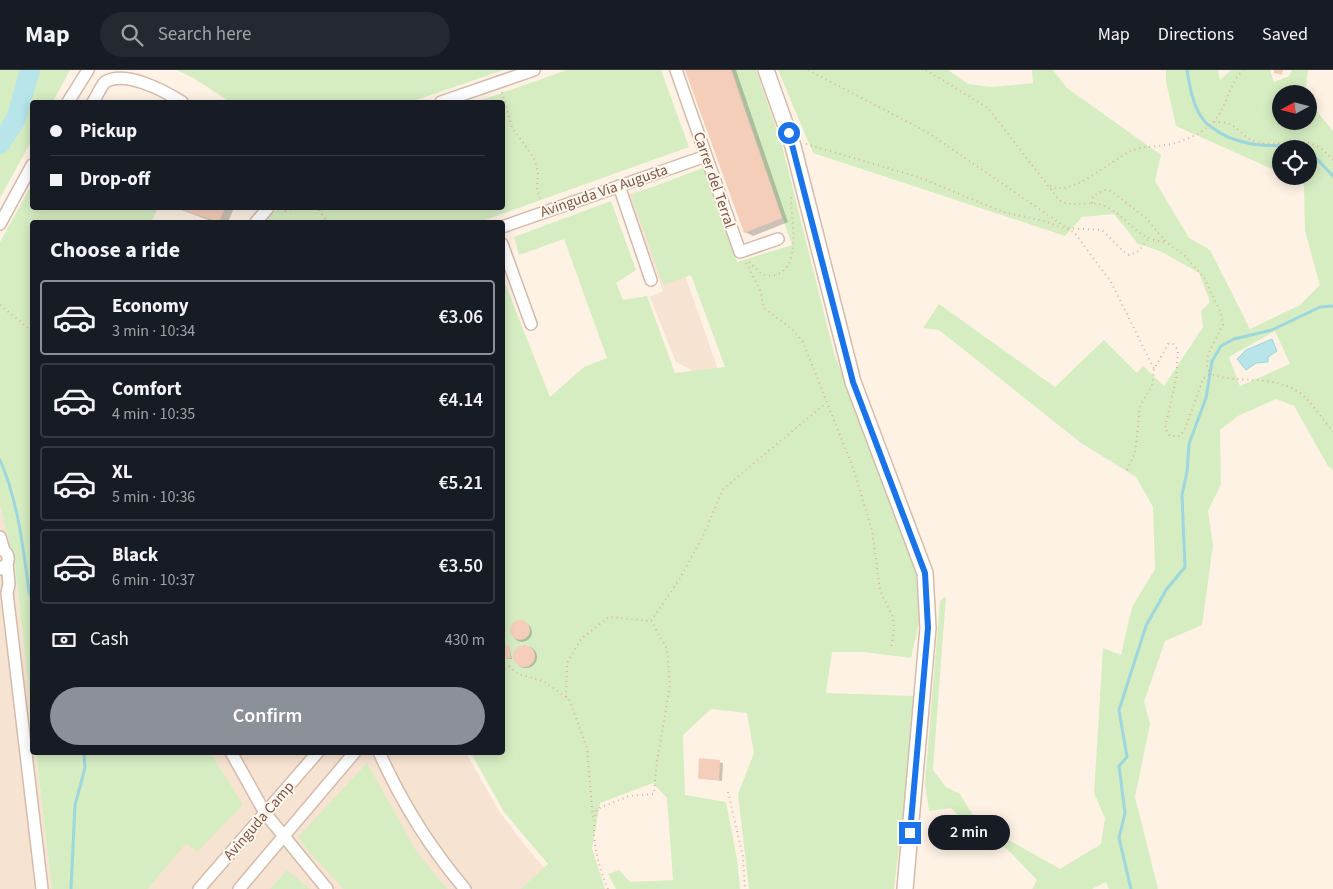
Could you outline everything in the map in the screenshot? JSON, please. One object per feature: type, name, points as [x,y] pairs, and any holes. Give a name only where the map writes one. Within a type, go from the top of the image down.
[{"type":"main road","points":[[766,70],[793,146],[853,382],[920,558],[926,583],[927,639],[905,889]]},
{"type":"street","points":[[68,100],[79,70]]},
{"type":"street","points":[[68,100],[88,70]]},
{"type":"street","points":[[447,100],[534,70]]},
{"type":"street","name":"Carrer del Terral","points":[[676,70],[740,252],[778,239]]},
{"type":"street","points":[[94,100],[105,81],[114,74],[128,72],[137,75],[179,100]]},
{"type":"street","name":"Avinguda Via Augusta","points":[[505,226],[706,156]]},
{"type":"street","points":[[0,224],[30,169]]},
{"type":"street","points":[[619,186],[651,280]]},
{"type":"street","points":[[258,220],[266,210]]},
{"type":"street","points":[[505,252],[531,324]]},
{"type":"street","points":[[0,537],[2,550],[8,555],[4,566],[9,584],[3,588],[42,889]]},
{"type":"street","points":[[233,755],[265,813],[326,889]]},
{"type":"street","name":"Avinguda Camp","points":[[200,889],[315,755]]},
{"type":"street","name":"Avinguda Camp","points":[[239,889],[353,755]]},
{"type":"street","points":[[380,755],[403,800],[434,848],[465,889]]},
{"type":"path","points":[[808,70],[927,132],[1074,232],[1111,282],[1154,369]]},
{"type":"path","points":[[926,70],[988,108],[1058,200],[1064,204],[1100,204],[1115,211],[1138,233],[1148,239],[1166,242]]},
{"type":"path","points":[[1048,185],[1062,189],[1078,184],[1131,151],[1182,141],[1214,122],[1223,110],[1234,79],[1243,70]]},
{"type":"path","points":[[500,83],[505,100]]},
{"type":"path","points":[[505,101],[512,127],[534,158],[538,172],[538,190],[545,212]]},
{"type":"path","points":[[1214,122],[1230,124],[1252,141],[1263,144],[1302,141],[1315,144],[1333,160]]},
{"type":"path","points":[[793,146],[809,144],[918,177],[1003,212],[1067,228],[1102,230],[1123,251],[1130,255],[1139,251],[1148,239]]},
{"type":"path","points":[[1092,203],[1093,196],[1098,193],[1111,191],[1146,218],[1166,242],[1198,269],[1220,313],[1223,325],[1206,360],[1210,374]]},
{"type":"path","points":[[0,305],[30,329]]},
{"type":"path","points":[[763,307],[799,336],[806,350],[825,404],[853,468],[872,530],[880,590],[893,618],[894,629],[891,648]]},
{"type":"path","points":[[1127,470],[1134,453],[1140,406],[1152,386],[1154,369],[1164,348],[1173,344],[1178,350],[1176,379],[1165,428],[1170,436],[1175,438],[1180,436],[1185,429],[1203,379],[1210,374],[1257,379],[1290,388],[1307,400],[1333,431]]},
{"type":"path","points":[[651,621],[684,571],[703,536],[723,489],[825,404]]},
{"type":"path","points":[[566,697],[567,663],[581,639],[609,617],[651,621]]},
{"type":"path","points":[[593,822],[597,809],[629,796],[654,794],[657,761],[670,686],[667,649],[651,621]]},
{"type":"path","points":[[509,666],[518,674],[543,681],[569,699],[586,748],[599,865],[608,889]]},
{"type":"path","points":[[728,792],[742,857],[745,889]]},
{"type":"shaded area","points":[[649,188],[670,232],[724,387],[676,362],[650,297],[663,291],[628,194]]},
{"type":"shaded area","points":[[0,505],[15,566],[30,701],[30,755],[36,755],[52,889],[0,889]]},
{"type":"shaded area","points":[[213,755],[467,755],[499,811],[524,844],[546,870],[571,889],[148,889],[186,842],[197,851],[242,805]]},
{"type":"green space","points":[[0,70],[70,70],[54,100],[30,100],[30,144],[0,198]]},
{"type":"green space","points":[[177,70],[504,70],[416,100],[227,100],[195,79]]},
{"type":"green space","points":[[567,70],[661,70],[689,147],[485,220],[267,220],[276,210],[505,210],[505,100],[482,100]]},
{"type":"green space","points":[[732,70],[756,70],[782,145],[834,353],[894,507],[916,573],[919,622],[911,658],[864,652],[832,652],[826,693],[913,696],[906,790],[894,889],[749,889],[738,794],[754,753],[747,713],[711,709],[683,735],[685,795],[726,802],[737,859],[740,889],[616,889],[608,874],[619,870],[630,882],[673,880],[667,798],[653,783],[600,803],[592,849],[605,889],[521,889],[548,864],[504,812],[472,755],[505,755],[505,283],[550,397],[584,367],[607,358],[564,239],[519,255],[514,237],[611,201],[636,270],[616,283],[623,300],[647,296],[675,373],[725,367],[691,275],[663,285],[631,195],[703,168],[737,262],[792,245]]},
{"type":"green space","points":[[778,70],[948,70],[968,84],[992,87],[1033,83],[1032,70],[1053,70],[1067,88],[1161,155],[1155,181],[1189,238],[1210,250],[1250,329],[1300,305],[1320,285],[1305,231],[1304,185],[1317,185],[1317,140],[1272,140],[1272,169],[1176,126],[1166,82],[1166,70],[1218,70],[1220,80],[1231,70],[1270,70],[1274,82],[1289,76],[1292,70],[1308,70],[1306,85],[1272,85],[1272,130],[1318,130],[1318,113],[1333,131],[1333,470],[1328,466],[1294,406],[1276,399],[1238,416],[1220,430],[1221,484],[1208,511],[1213,545],[1202,625],[1165,641],[1144,702],[1150,724],[1135,797],[1158,889],[1109,889],[1106,882],[1092,889],[1032,889],[1037,880],[1007,849],[986,841],[951,808],[929,811],[925,783],[940,601],[946,596],[933,770],[946,787],[960,794],[977,822],[1060,869],[1101,844],[1105,818],[1094,793],[1103,648],[1121,655],[1132,607],[1155,569],[1153,507],[1136,477],[1081,443],[939,330],[923,328],[939,304],[1055,387],[1104,340],[1137,373],[1143,366],[1164,386],[1203,327],[1201,311],[1210,302],[1199,273],[1160,251],[1138,244],[1114,214],[1082,217],[1065,236],[813,153]],"holes":[[[1275,331],[1290,364],[1240,386],[1229,357]]]},
{"type":"green space","points":[[30,188],[30,210],[157,210],[152,220],[30,220],[30,701],[15,566],[0,505],[0,242]]},
{"type":"green space","points":[[36,755],[212,755],[243,805],[197,852],[186,843],[148,889],[52,889]]},
{"type":"green space","points":[[367,763],[416,851],[447,889],[344,889],[309,852],[298,837]]},
{"type":"green space","points":[[287,870],[310,889],[270,889]]},
{"type":"water","points":[[1272,339],[1277,351],[1268,357],[1268,362],[1256,363],[1246,370],[1237,359],[1246,350]]},
{"type":"building","points":[[685,70],[731,70],[782,218],[744,233]]},
{"type":"building","points":[[1274,70],[1283,70],[1282,75],[1274,73]]},
{"type":"building","points":[[182,210],[224,210],[220,220],[213,220]]},
{"type":"building","points":[[516,620],[524,620],[530,626],[530,634],[524,640],[516,640],[510,634],[510,626]]},
{"type":"building","points":[[509,645],[511,658],[506,659],[505,646]]},
{"type":"building","points":[[524,645],[532,648],[535,656],[532,664],[524,667],[516,664],[513,656],[516,648]]},
{"type":"building","points":[[699,758],[720,760],[719,780],[698,779]]},
{"type":"waterway","points":[[0,144],[16,119],[30,70]]},
{"type":"waterway","points":[[1187,70],[1196,107],[1208,125]]},
{"type":"waterway","points":[[1210,126],[1220,133],[1243,142],[1272,145]]},
{"type":"waterway","points":[[1317,159],[1333,176]]},
{"type":"waterway","points":[[1131,889],[1119,838],[1125,813],[1119,766],[1127,757],[1119,710],[1146,626],[1166,590],[1185,567],[1182,495],[1187,472],[1189,444],[1206,398],[1212,361],[1221,346],[1234,339],[1272,330],[1320,307],[1333,306]]},
{"type":"waterway","points":[[0,460],[16,508],[30,594]]},
{"type":"waterway","points":[[71,889],[75,805],[85,768],[84,755]]},
{"type":"route","points":[[789,133],[853,382],[925,573],[928,628],[910,833]]}]
